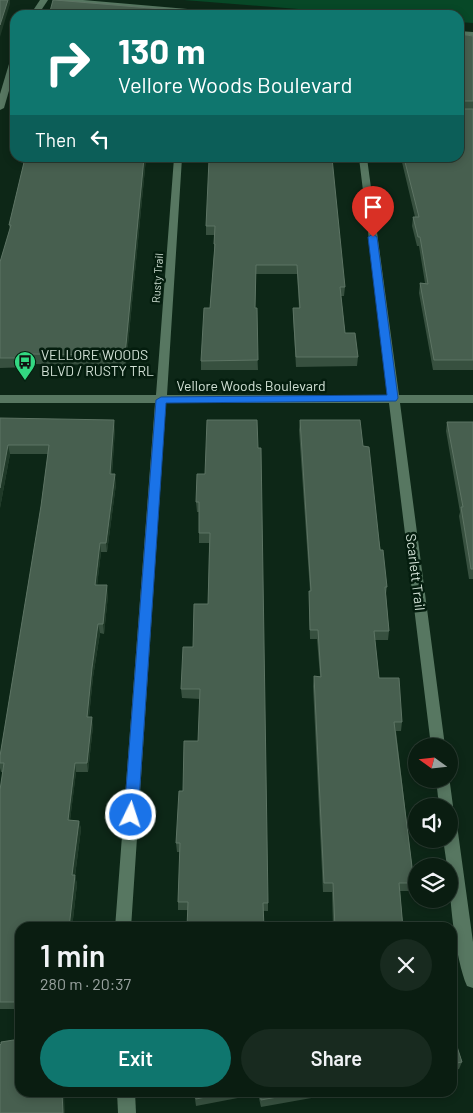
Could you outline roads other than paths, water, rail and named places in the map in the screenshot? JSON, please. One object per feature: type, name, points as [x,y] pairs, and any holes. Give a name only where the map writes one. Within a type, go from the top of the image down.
[{"type":"street","points":[[58,0],[175,10]]},
{"type":"street","points":[[0,108],[10,84]]},
{"type":"street","name":"Rusty Trail","points":[[123,922],[178,162]]},
{"type":"street","name":"Scarlett Trail","points":[[364,162],[437,738]]},
{"type":"street","name":"Vellore Woods Boulevard","points":[[0,400],[473,399]]},
{"type":"street","points":[[452,848],[467,957],[473,980]]},
{"type":"street","points":[[126,1097],[127,1113]]},
{"type":"place","name":"VELLORE WOODS BLVD / RUSTY TRL","points":[[25,381]]}]
